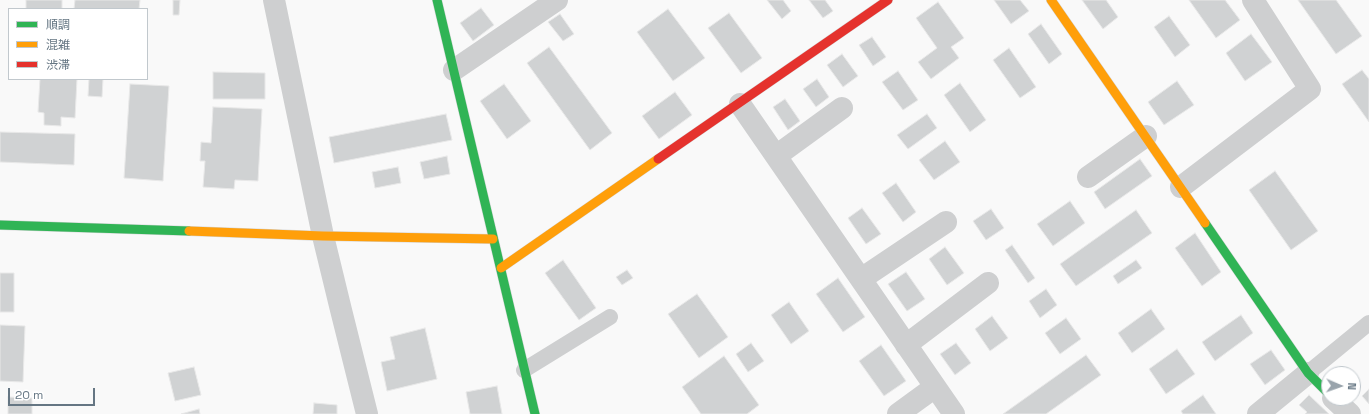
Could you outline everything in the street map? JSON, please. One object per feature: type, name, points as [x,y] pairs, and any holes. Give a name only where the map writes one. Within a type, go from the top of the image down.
[{"type":"street","points":[[274,0],[323,236],[340,310],[367,414]]},
{"type":"street","points":[[437,0],[535,414]]},
{"type":"street","points":[[454,70],[557,0]]},
{"type":"street","points":[[501,268],[740,104],[888,0]]},
{"type":"street","points":[[1051,0],[1308,373],[1321,386]]},
{"type":"street","points":[[1181,187],[1310,89],[1253,0]]},
{"type":"street","points":[[740,104],[954,414]]},
{"type":"street","points":[[776,156],[842,108]]},
{"type":"street","points":[[1088,177],[1146,136]]},
{"type":"street","points":[[861,279],[946,222]]},
{"type":"street","points":[[0,224],[323,236],[493,239]]},
{"type":"street","points":[[906,345],[988,283]]},
{"type":"street","points":[[1258,414],[1308,373]]},
{"type":"street","points":[[898,414],[935,387]]},
{"type":"street","points":[[1342,406],[1350,414]]},
{"type":"lane","points":[[524,370],[610,317]]},
{"type":"lane","points":[[1308,373],[1369,323]]},
{"type":"building","points":[[26,0],[62,0],[62,8],[26,8]]},
{"type":"building","points":[[75,0],[140,0],[139,8],[74,8]]},
{"type":"building","points":[[173,0],[180,0],[179,15],[173,15]]},
{"type":"building","points":[[767,0],[783,0],[791,11],[782,19]]},
{"type":"building","points":[[809,0],[825,0],[833,11],[823,18]]},
{"type":"building","points":[[994,0],[1020,0],[1029,11],[1011,24]]},
{"type":"building","points":[[1082,0],[1106,0],[1118,17],[1103,29]]},
{"type":"building","points":[[1189,0],[1225,0],[1240,20],[1216,38]]},
{"type":"building","points":[[1298,0],[1336,0],[1362,36],[1336,54]]},
{"type":"building","points":[[938,2],[964,38],[951,47],[959,58],[931,79],[918,62],[937,48],[916,18]]},
{"type":"building","points":[[481,8],[494,25],[473,41],[460,23]]},
{"type":"building","points":[[668,9],[705,58],[673,81],[637,32]]},
{"type":"building","points":[[729,13],[762,58],[741,73],[708,28]]},
{"type":"building","points":[[560,14],[574,34],[563,41],[548,22]]},
{"type":"building","points":[[1169,16],[1190,45],[1175,57],[1154,27]]},
{"type":"building","points":[[1041,24],[1062,54],[1049,64],[1028,34]]},
{"type":"building","points":[[1251,34],[1272,62],[1245,81],[1226,53]]},
{"type":"building","points":[[872,37],[886,57],[873,66],[859,45]]},
{"type":"building","points":[[549,47],[612,133],[590,150],[527,63]]},
{"type":"building","points":[[1009,48],[1036,87],[1020,98],[993,60]]},
{"type":"building","points":[[842,54],[858,76],[843,87],[827,65]]},
{"type":"building","points":[[1362,70],[1369,79],[1369,122],[1342,84]]},
{"type":"building","points":[[898,71],[918,100],[903,110],[882,82]]},
{"type":"building","points":[[213,72],[265,73],[265,99],[213,99]]},
{"type":"building","points":[[817,79],[829,97],[816,107],[803,89]]},
{"type":"building","points":[[40,80],[77,80],[75,118],[61,117],[61,126],[44,125],[44,113],[38,112]]},
{"type":"building","points":[[89,80],[103,80],[102,97],[88,96]]},
{"type":"building","points":[[1177,81],[1194,105],[1164,125],[1148,102]]},
{"type":"building","points":[[960,83],[986,120],[970,132],[944,95]]},
{"type":"building","points":[[130,84],[169,86],[163,181],[124,178]]},
{"type":"building","points":[[504,84],[531,121],[507,139],[480,101]]},
{"type":"building","points":[[675,92],[692,115],[659,139],[642,116]]},
{"type":"building","points":[[785,99],[800,121],[788,130],[773,107]]},
{"type":"building","points":[[213,107],[262,109],[258,181],[235,180],[234,189],[203,187],[205,161],[200,161],[201,142],[211,143]]},
{"type":"building","points":[[446,114],[452,140],[334,163],[329,137]]},
{"type":"building","points":[[927,114],[937,128],[908,149],[897,135]]},
{"type":"building","points":[[0,132],[75,134],[74,165],[0,162]]},
{"type":"building","points":[[945,141],[960,162],[934,180],[919,160]]},
{"type":"building","points":[[447,156],[450,174],[424,179],[420,162]]},
{"type":"building","points":[[1140,159],[1152,176],[1105,209],[1094,192]]},
{"type":"building","points":[[398,167],[401,183],[375,188],[372,172]]},
{"type":"building","points":[[1275,171],[1318,231],[1291,250],[1249,190]]},
{"type":"building","points":[[896,183],[916,212],[903,222],[882,193]]},
{"type":"building","points":[[1070,201],[1085,223],[1053,246],[1037,224]]},
{"type":"building","points":[[862,208],[881,234],[866,244],[848,218]]},
{"type":"building","points":[[991,209],[1004,228],[986,240],[973,221]]},
{"type":"building","points":[[1136,210],[1152,233],[1076,286],[1060,264]]},
{"type":"building","points":[[1195,233],[1221,272],[1202,286],[1175,248]]},
{"type":"building","points":[[1012,245],[1035,278],[1028,283],[1005,250]]},
{"type":"building","points":[[945,247],[964,273],[947,285],[929,259]]},
{"type":"building","points":[[563,260],[596,308],[579,320],[545,273]]},
{"type":"building","points":[[1136,260],[1142,268],[1118,284],[1113,276]]},
{"type":"building","points":[[627,270],[633,278],[622,285],[616,277]]},
{"type":"building","points":[[906,272],[925,299],[907,311],[888,284]]},
{"type":"building","points":[[0,273],[14,273],[14,312],[0,312]]},
{"type":"building","points":[[838,278],[865,317],[843,332],[816,294]]},
{"type":"building","points":[[1046,289],[1057,305],[1040,318],[1029,301]]},
{"type":"building","points":[[697,294],[728,337],[699,358],[668,314]]},
{"type":"building","points":[[789,302],[809,331],[791,344],[771,315]]},
{"type":"building","points":[[1151,309],[1165,329],[1132,353],[1118,333]]},
{"type":"building","points":[[1241,315],[1253,333],[1215,361],[1202,342]]},
{"type":"building","points":[[992,316],[1008,338],[990,351],[975,329]]},
{"type":"building","points":[[1066,318],[1081,339],[1060,354],[1045,333]]},
{"type":"building","points":[[0,325],[25,326],[23,382],[0,381]]},
{"type":"building","points":[[425,328],[437,379],[387,391],[381,362],[395,359],[390,337]]},
{"type":"building","points":[[751,343],[764,361],[748,372],[736,354]]},
{"type":"building","points":[[956,343],[971,363],[955,375],[940,354]]},
{"type":"building","points":[[881,345],[906,381],[884,396],[859,361]]},
{"type":"building","points":[[1177,349],[1195,374],[1166,394],[1149,369]]},
{"type":"building","points":[[1271,350],[1285,370],[1265,385],[1250,364]]},
{"type":"building","points":[[1086,355],[1101,375],[1046,414],[1003,414]]},
{"type":"building","points":[[724,356],[759,405],[747,414],[701,414],[682,387]]},
{"type":"building","points":[[194,367],[201,395],[175,401],[168,373]]},
{"type":"building","points":[[497,386],[502,414],[470,414],[466,392]]},
{"type":"building","points":[[1369,389],[1369,404],[1362,396]]},
{"type":"building","points":[[1203,395],[1216,414],[1183,414],[1181,411]]},
{"type":"building","points":[[1309,395],[1329,414],[1305,414],[1307,412],[1299,405]]},
{"type":"building","points":[[8,397],[32,398],[32,414],[8,414]]},
{"type":"building","points":[[314,403],[337,405],[337,414],[313,414]]},
{"type":"building","points":[[199,409],[200,414],[181,414]]},
{"type":"traffic: fast","points":[[437,0],[535,414]]},
{"type":"traffic: fast","points":[[1205,223],[1308,373],[1321,386]]},
{"type":"traffic: fast","points":[[0,225],[189,231]]},
{"type":"traffic: slow","points":[[1051,0],[1205,223]]},
{"type":"traffic: slow","points":[[501,268],[658,159]]},
{"type":"traffic: slow","points":[[189,231],[323,236],[493,239]]},
{"type":"traffic: jam","points":[[658,159],[888,0]]}]
